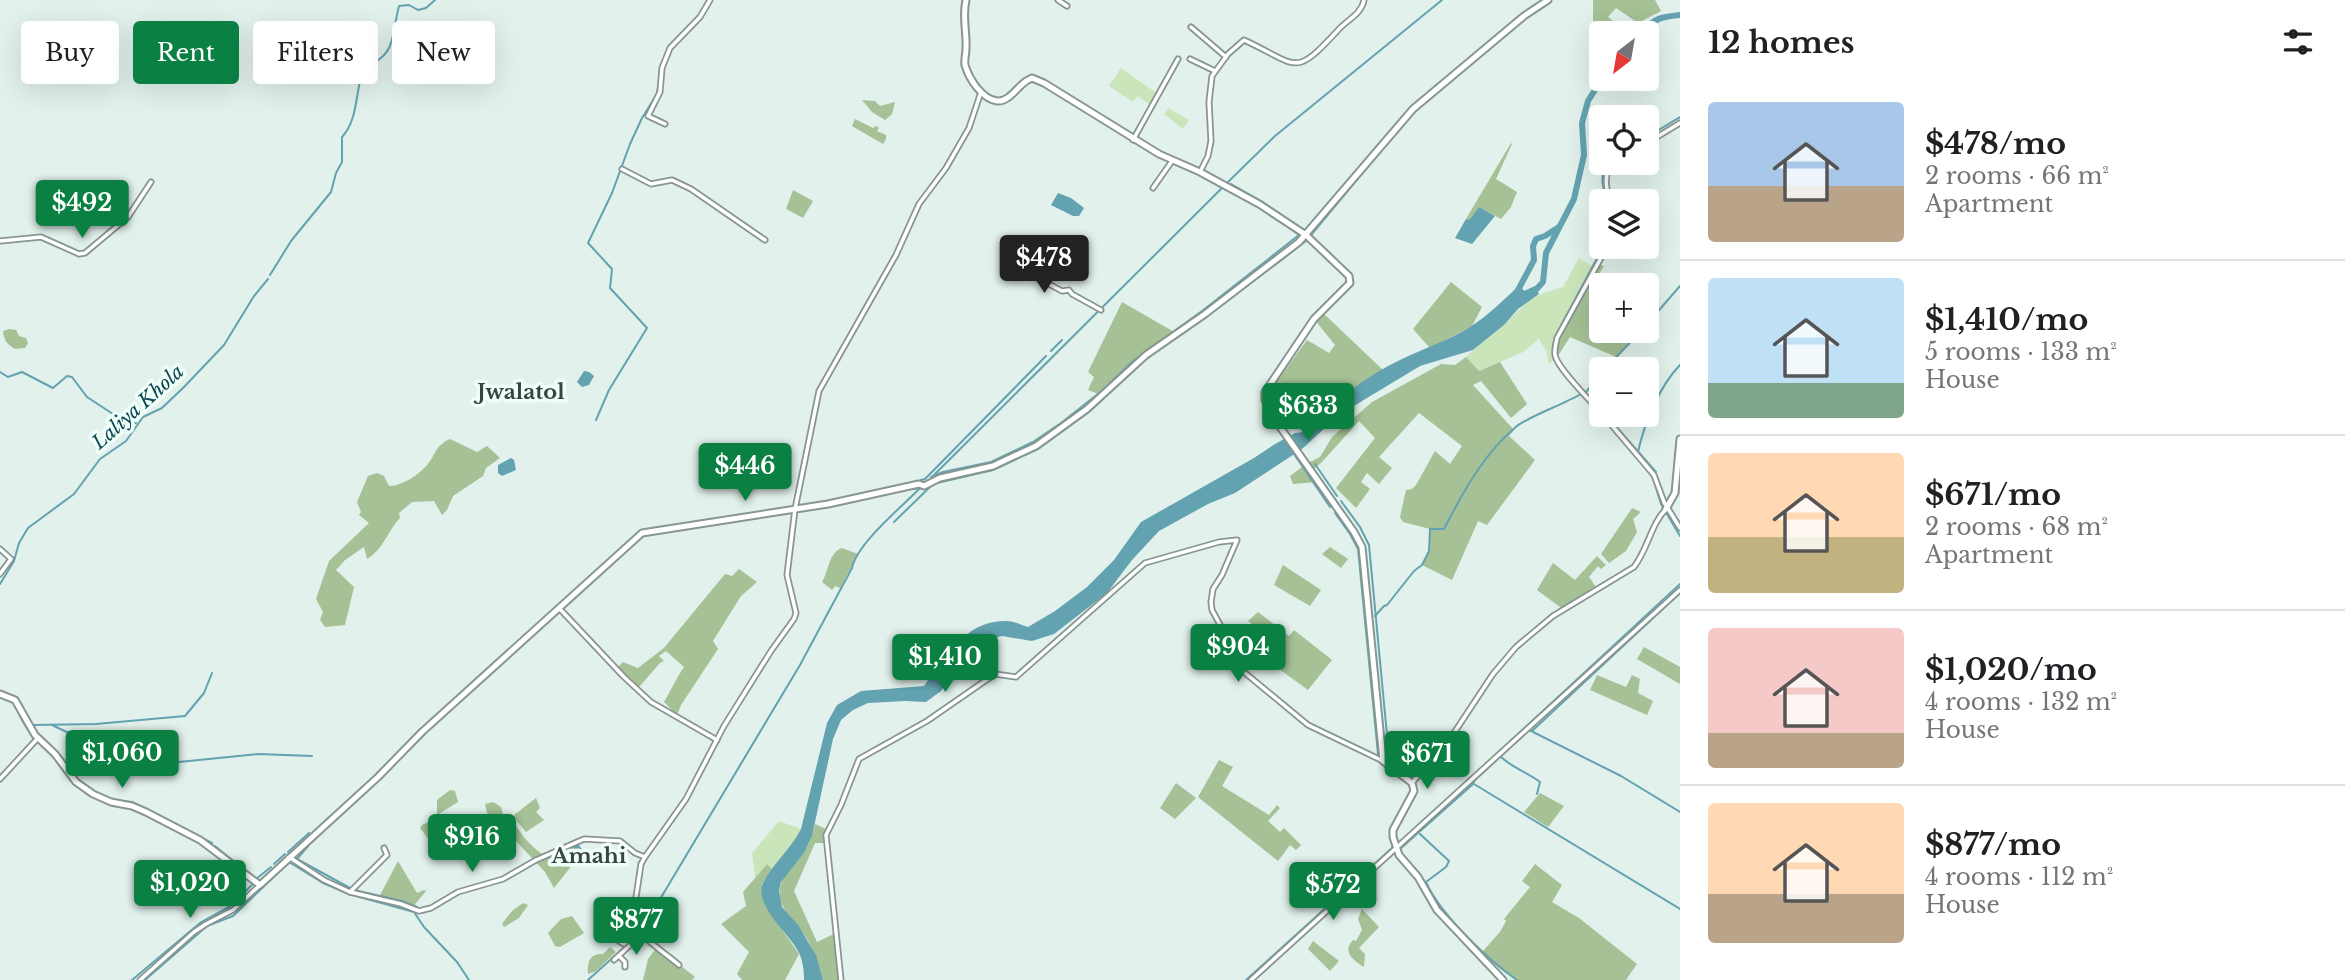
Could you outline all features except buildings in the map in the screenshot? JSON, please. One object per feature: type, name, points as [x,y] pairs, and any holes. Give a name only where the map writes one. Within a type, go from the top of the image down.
[{"type":"street","points":[[665,124],[648,117],[660,92],[662,68],[670,48],[700,17],[710,0]]},
{"type":"street","points":[[966,0],[963,12],[966,47],[964,64],[982,92],[997,101],[1006,99],[1023,82],[1032,78],[1044,83],[1172,161],[1200,172],[1259,204],[1306,235],[1349,276],[1350,283],[1314,319],[1265,392],[1265,400],[1362,547],[1383,761]]},
{"type":"street","points":[[1058,0],[1067,6]]},
{"type":"street","points":[[1200,172],[1208,156],[1211,141],[1209,93],[1214,71],[1238,43],[1244,40],[1289,63],[1308,60],[1363,8],[1364,0]]},
{"type":"street","points":[[140,980],[194,932],[233,910],[642,533],[795,509],[919,484],[924,486],[940,478],[993,466],[1036,446],[1087,409],[1146,355],[1205,314],[1306,235],[1413,109],[1524,16],[1548,0]]},
{"type":"street","points":[[1191,27],[1226,57]]},
{"type":"street","points":[[1133,139],[1178,59]]},
{"type":"street","points":[[1190,59],[1214,71]]},
{"type":"street","points":[[679,965],[632,924],[641,864],[686,799],[717,740],[771,651],[794,619],[796,614],[787,575],[795,509],[819,391],[895,255],[919,205],[946,168],[969,128],[982,92]]},
{"type":"street","points":[[1659,136],[1680,123]]},
{"type":"street","points":[[1153,188],[1172,161]]},
{"type":"street","points":[[622,169],[651,184],[672,180],[765,240]]},
{"type":"street","points":[[0,241],[41,237],[79,254],[85,253],[128,217],[151,182]]},
{"type":"street","points":[[1589,399],[1562,368],[1554,352],[1558,338],[1601,259]]},
{"type":"street","points":[[1032,275],[1062,291],[1069,290],[1099,309]]},
{"type":"street","points":[[1613,427],[1654,475],[1666,509],[1680,528]]},
{"type":"street","points":[[1412,783],[1454,733],[1493,674],[1516,647],[1553,616],[1634,566],[1643,555],[1675,492],[1680,439]]},
{"type":"street","points":[[841,980],[826,835],[859,759],[927,721],[995,674],[1016,677],[1145,563],[1219,542],[1237,540],[1213,589],[1211,602],[1212,610],[1224,632],[1227,658],[1308,725],[1383,761],[1412,783],[1414,790],[1393,830],[1396,849],[1423,884],[1437,910],[1503,980]]},
{"type":"street","points":[[0,549],[11,559],[0,574]]},
{"type":"street","points":[[1251,980],[1680,590]]},
{"type":"street","points":[[559,607],[651,702],[717,740]]},
{"type":"street","points":[[0,694],[15,700],[37,738],[55,754],[76,782],[93,794],[111,802],[146,811],[200,840],[260,885]]},
{"type":"street","points":[[0,779],[37,738]]},
{"type":"street","points":[[289,857],[324,880],[350,892],[424,911],[458,892],[503,879],[536,860],[584,839],[620,841],[645,857]]},
{"type":"street","points":[[350,892],[387,855],[384,848]]},
{"type":"street","points":[[619,941],[624,944],[640,933]]},
{"type":"street","points":[[614,960],[640,933]]},
{"type":"street","points":[[619,956],[625,962],[625,967]]},
{"type":"green space","points":[[1593,0],[1655,0],[1661,11],[1642,21],[1635,21],[1616,8],[1608,17],[1613,21],[1593,21]]},
{"type":"green space","points":[[1121,68],[1158,94],[1150,105],[1138,96],[1133,102],[1109,86]]},
{"type":"green space","points":[[862,100],[875,101],[880,106],[895,102],[892,114],[885,120],[872,112]]},
{"type":"green space","points":[[1168,108],[1189,120],[1183,129],[1164,114]]},
{"type":"green space","points":[[855,119],[873,128],[879,128],[877,131],[886,135],[883,144],[852,126]]},
{"type":"green space","points":[[1511,143],[1496,179],[1517,192],[1511,207],[1501,219],[1479,207],[1468,221],[1466,219]]},
{"type":"green space","points":[[793,190],[813,201],[803,218],[786,209]]},
{"type":"green space","points":[[1579,258],[1596,268],[1594,273],[1589,273],[1589,284],[1555,359],[1549,364],[1539,339],[1523,352],[1479,371],[1466,357],[1530,300],[1563,287]]},
{"type":"green space","points":[[1598,264],[1604,266],[1600,273],[1593,273]]},
{"type":"green space","points":[[1589,280],[1589,343],[1629,343],[1616,357],[1570,337],[1556,359],[1557,338]]},
{"type":"green space","points":[[1451,282],[1482,307],[1472,326],[1430,348],[1413,329]]},
{"type":"green space","points":[[1122,302],[1176,333],[1101,395],[1088,390],[1094,377],[1088,372]]},
{"type":"green space","points":[[1322,312],[1383,370],[1343,396],[1308,428],[1268,394],[1307,340],[1329,353],[1335,345],[1314,319]]},
{"type":"green space","points":[[16,330],[19,336],[26,338],[28,343],[25,348],[15,349],[6,342],[3,331]]},
{"type":"green space","points":[[1466,357],[1479,371],[1500,362],[1527,404],[1511,418],[1481,381],[1473,385],[1514,430],[1509,436],[1535,460],[1487,525],[1478,521],[1452,580],[1422,565],[1429,551],[1430,529],[1403,522],[1400,517],[1406,490],[1416,485],[1435,451],[1450,464],[1462,446],[1419,413],[1379,457],[1392,468],[1379,484],[1367,473],[1361,482],[1370,489],[1356,508],[1336,488],[1375,438],[1359,421],[1311,471],[1318,482],[1293,484],[1290,476],[1320,457],[1332,437],[1372,402],[1441,364],[1455,365]]},
{"type":"green space","points":[[450,439],[477,452],[487,446],[500,458],[486,468],[483,476],[453,496],[442,515],[434,501],[412,502],[399,513],[400,518],[373,555],[367,559],[364,547],[345,560],[336,570],[354,587],[345,625],[325,627],[320,620],[323,612],[316,599],[329,561],[369,523],[359,515],[361,512],[357,502],[368,476],[377,473],[384,476],[389,486],[405,482],[424,468],[439,447]]},
{"type":"green space","points":[[1632,508],[1641,512],[1633,519],[1637,532],[1626,551],[1609,563],[1601,554]]},
{"type":"green space","points":[[1330,547],[1348,559],[1341,568],[1322,554]]},
{"type":"green space","points":[[842,548],[858,554],[840,588],[835,586],[832,590],[822,582],[831,558]]},
{"type":"green space","points":[[1597,556],[1606,565],[1601,569],[1598,566],[1589,577],[1598,590],[1564,610],[1537,590],[1553,563],[1575,580]]},
{"type":"green space","points":[[1283,565],[1321,590],[1310,606],[1274,585]]},
{"type":"green space","points":[[739,569],[757,582],[741,596],[713,641],[718,649],[677,715],[664,702],[684,667],[666,651],[659,656],[664,661],[639,687],[618,667],[623,662],[638,668],[664,648],[725,574],[732,576]]},
{"type":"green space","points":[[1258,612],[1289,636],[1294,630],[1332,660],[1308,690],[1275,666],[1271,670],[1258,660],[1256,662],[1246,652],[1235,665],[1227,658],[1224,647],[1238,631],[1270,658],[1280,647],[1248,621]]},
{"type":"green space","points":[[1644,647],[1680,667],[1680,684],[1637,659]]},
{"type":"green space","points":[[1597,675],[1626,687],[1632,675],[1640,679],[1638,693],[1653,701],[1647,715],[1590,690]]},
{"type":"green space","points":[[1219,760],[1233,767],[1222,786],[1269,815],[1277,805],[1280,808],[1268,821],[1280,832],[1284,828],[1301,845],[1296,850],[1290,845],[1278,861],[1198,797]]},
{"type":"green space","points":[[1176,783],[1196,798],[1175,819],[1160,808]]},
{"type":"green space","points":[[450,790],[455,791],[458,802],[437,815],[437,800]]},
{"type":"green space","points":[[1540,793],[1564,806],[1548,827],[1524,812]]},
{"type":"green space","points":[[536,798],[540,808],[536,812],[544,820],[526,832],[514,815]]},
{"type":"green space","points":[[493,802],[501,807],[503,814],[508,814],[536,849],[548,857],[560,851],[573,864],[554,888],[545,872],[515,840],[502,846],[491,839],[503,825],[487,813],[485,804]]},
{"type":"green space","points":[[470,817],[484,831],[473,842],[466,834],[459,833],[461,822]]},
{"type":"green space","points":[[434,819],[438,826],[444,826],[455,840],[440,854],[420,828]]},
{"type":"green space","points":[[779,821],[801,829],[792,845],[772,869],[767,864],[755,878],[752,853]]},
{"type":"green space","points":[[815,824],[826,829],[830,827],[826,835],[827,843],[815,843],[794,891],[817,942],[836,933],[841,980],[823,980],[810,944],[781,901],[781,884],[787,872],[803,854]]},
{"type":"green space","points":[[398,861],[417,893],[426,891],[412,908],[378,899]]},
{"type":"green space","points":[[767,864],[772,869],[762,884],[767,908],[799,954],[785,980],[742,980],[737,974],[749,952],[721,924],[746,906],[743,892]]},
{"type":"green space","points":[[1535,864],[1562,885],[1552,902],[1579,918],[1637,964],[1626,980],[1517,980],[1499,968],[1483,951],[1500,932],[1506,921],[1504,919],[1530,887],[1522,881]]},
{"type":"green space","points":[[523,903],[528,905],[519,918],[504,927],[502,924],[512,911]]},
{"type":"green space","points":[[1362,909],[1379,927],[1359,948],[1365,954],[1364,967],[1353,959],[1349,952],[1350,944],[1353,940],[1356,941],[1362,930],[1358,919]]},
{"type":"green space","points":[[572,916],[584,933],[560,947],[555,946],[548,933],[561,919]]},
{"type":"green space","points":[[1313,941],[1339,961],[1330,971],[1308,949]]},
{"type":"green space","points":[[610,947],[616,952],[596,971],[588,974],[590,959],[603,954]]},
{"type":"green space","points":[[657,947],[695,977],[692,980],[643,980],[648,959]]},
{"type":"water","points":[[1058,193],[1071,198],[1084,208],[1079,216],[1073,216],[1051,205]]},
{"type":"water","points":[[1479,207],[1495,216],[1472,244],[1455,238],[1466,219],[1469,220]]},
{"type":"water","points":[[1520,285],[1524,291],[1535,286],[1539,294],[1518,309],[1504,325],[1473,350],[1420,366],[1339,415],[1302,449],[1235,493],[1208,504],[1159,531],[1107,593],[1054,634],[1032,641],[1002,636],[984,640],[966,651],[941,691],[926,702],[868,703],[841,720],[833,739],[812,836],[804,853],[781,882],[779,891],[782,907],[798,925],[816,955],[823,980],[804,980],[799,953],[768,910],[761,892],[767,876],[801,829],[827,723],[837,705],[861,691],[924,686],[958,642],[980,626],[1007,621],[1028,627],[1055,611],[1087,587],[1114,560],[1141,522],[1275,444],[1295,433],[1304,432],[1326,410],[1362,382],[1388,366],[1470,327],[1490,313]]},
{"type":"water","points":[[584,371],[594,376],[589,385],[582,387],[577,382]]},
{"type":"water","points":[[511,458],[516,470],[502,476],[498,473],[498,465]]},
{"type":"water","points":[[578,844],[584,852],[578,859],[571,860],[561,852]]},
{"type":"waterway","points":[[270,275],[291,241],[331,192],[342,162],[342,137],[354,113],[364,67],[375,62],[387,51],[399,6],[409,5],[418,10],[426,8],[435,0]]},
{"type":"waterway","points":[[1227,183],[1275,136],[1442,0]]},
{"type":"waterway","points":[[1655,21],[1680,15]]},
{"type":"waterway","points":[[596,420],[609,390],[647,328],[610,288],[612,269],[588,243],[612,193],[642,118],[657,94],[660,72]]},
{"type":"waterway","points":[[1533,293],[1543,282],[1546,253],[1574,199],[1584,155],[1582,123],[1588,101],[1594,91]]},
{"type":"waterway","points":[[1659,130],[1680,117]]},
{"type":"waterway","points":[[1311,235],[1370,164]]},
{"type":"waterway","points":[[1603,175],[1604,189]]},
{"type":"waterway","points":[[1231,184],[1283,216]]},
{"type":"waterway","points":[[934,475],[1222,188]]},
{"type":"waterway","points":[[931,477],[991,462],[1033,442],[1061,423],[1103,390],[1133,361],[1299,235],[1279,220]]},
{"type":"waterway","points":[[1296,225],[1304,230]]},
{"type":"waterway","points":[[1517,292],[1534,260],[1533,246],[1536,239],[1559,227]]},
{"type":"waterway","points":[[937,483],[993,470],[1038,449],[1090,411],[1147,358],[1306,241]]},
{"type":"waterway","points":[[1565,376],[1554,358],[1555,337],[1597,259]]},
{"type":"waterway","points":[[1589,397],[1564,368],[1557,354],[1559,339],[1599,267]]},
{"type":"waterway","name":"Laliya Khola","points":[[0,584],[14,561],[19,543],[28,528],[74,494],[100,459],[126,441],[143,417],[162,408],[184,387],[224,345],[254,296],[268,279]]},
{"type":"waterway","points":[[1659,310],[1680,286]]},
{"type":"waterway","points":[[1051,351],[1062,340]]},
{"type":"waterway","points":[[1616,357],[1630,343]]},
{"type":"waterway","points":[[921,480],[925,479],[1046,356]]},
{"type":"waterway","points":[[1638,452],[1654,406],[1666,383],[1680,365]]},
{"type":"waterway","points":[[0,372],[8,377],[22,372],[53,388],[67,376],[72,377],[87,397],[119,418],[136,423]]},
{"type":"waterway","points":[[1586,392],[1589,388]]},
{"type":"waterway","points":[[1375,616],[1422,565],[1429,551],[1430,529],[1444,529],[1467,487],[1494,448],[1523,422],[1581,394]]},
{"type":"waterway","points":[[1617,427],[1656,472]]},
{"type":"waterway","points":[[1294,454],[1330,507]]},
{"type":"waterway","points":[[1636,456],[1653,478],[1661,504],[1680,536]]},
{"type":"waterway","points":[[1315,464],[1337,496]]},
{"type":"waterway","points":[[894,522],[932,485]]},
{"type":"waterway","points":[[914,489],[920,487]]},
{"type":"waterway","points":[[641,931],[800,665],[862,548],[921,487]]},
{"type":"waterway","points":[[1341,501],[1369,545],[1387,735]]},
{"type":"waterway","points":[[1335,513],[1358,549],[1378,754]]},
{"type":"waterway","points":[[1447,800],[1680,584]]},
{"type":"waterway","points":[[1400,849],[1680,593]]},
{"type":"waterway","points":[[33,725],[96,724],[185,716],[204,693],[212,673]]},
{"type":"waterway","points":[[18,711],[33,737]]},
{"type":"waterway","points":[[52,725],[92,744],[159,764],[258,754],[312,756]]},
{"type":"waterway","points":[[1533,732],[1621,776],[1680,812]]},
{"type":"waterway","points":[[51,746],[61,758]]},
{"type":"waterway","points":[[1501,757],[1540,782],[1537,794]]},
{"type":"waterway","points":[[1474,784],[1680,909]]},
{"type":"waterway","points":[[112,800],[132,802],[156,814]]},
{"type":"waterway","points":[[156,820],[192,839]]},
{"type":"waterway","points":[[1398,844],[1412,832]]},
{"type":"waterway","points":[[288,852],[309,833]]},
{"type":"waterway","points":[[1420,834],[1449,861],[1446,867],[1426,882],[1432,894],[1466,936],[1517,980]]},
{"type":"waterway","points":[[200,837],[212,843]]},
{"type":"waterway","points":[[312,842],[316,838]]},
{"type":"waterway","points":[[309,845],[297,859],[350,888]]},
{"type":"waterway","points":[[215,846],[233,861]]},
{"type":"waterway","points":[[1246,980],[1393,847]]},
{"type":"waterway","points":[[274,864],[285,854]]},
{"type":"waterway","points":[[145,980],[207,926],[233,916],[289,862],[323,883],[349,894],[414,912],[469,980]]},
{"type":"waterway","points":[[132,980],[200,923],[229,907],[253,884],[228,864]]},
{"type":"waterway","points":[[256,879],[271,867]]},
{"type":"waterway","points":[[354,890],[417,907]]},
{"type":"waterway","points":[[588,980],[639,934]]},
{"type":"district","name":"Jwalatol","points":[[521,392]]},
{"type":"district","name":"Amahi","points":[[589,856]]}]
